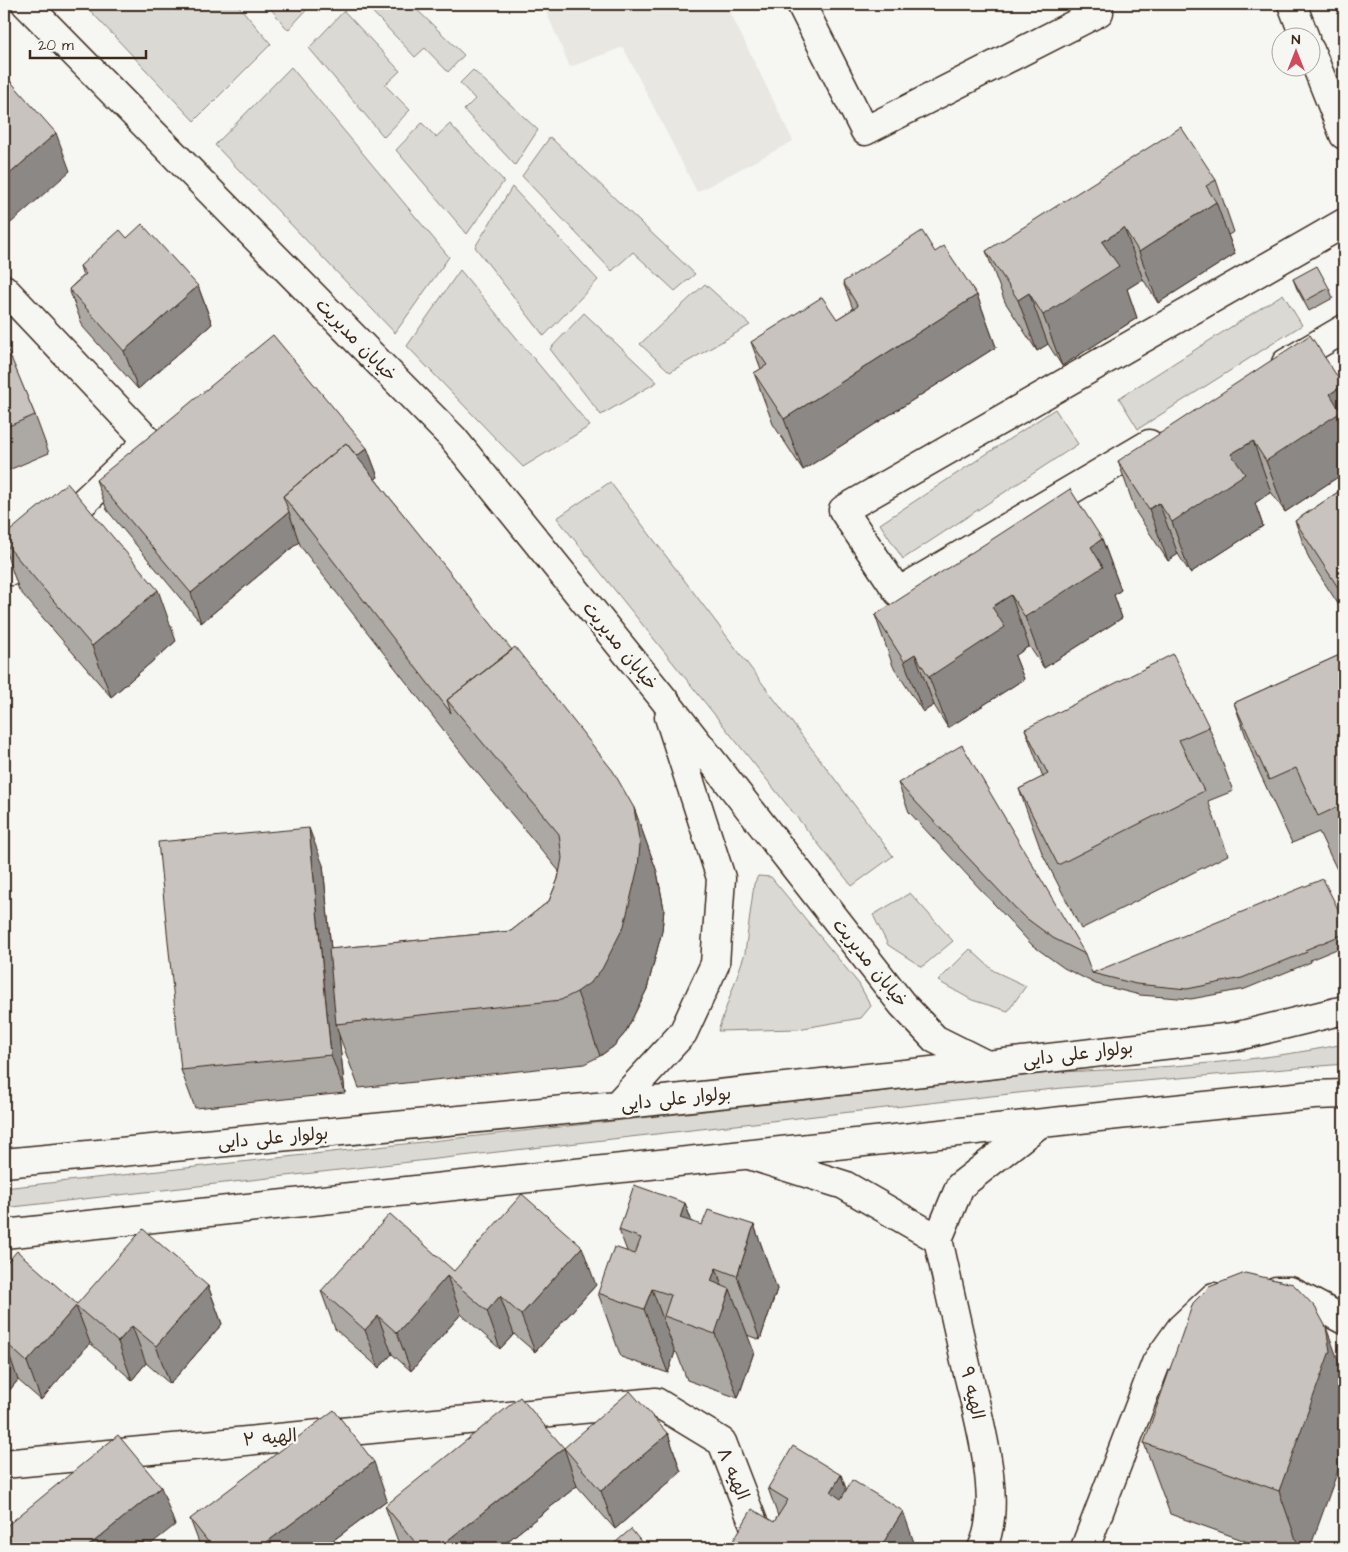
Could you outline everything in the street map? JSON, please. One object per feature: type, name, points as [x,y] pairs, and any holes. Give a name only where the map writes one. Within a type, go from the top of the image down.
[{"type":"street","name":"خیابان مدیریت","points":[[26,4],[453,438],[662,697],[902,1004],[935,1038],[987,1065]]},
{"type":"street","points":[[801,4],[865,131],[1099,12],[1095,4]]},
{"type":"street","points":[[1292,4],[1301,28]]},
{"type":"street","points":[[1320,75],[1344,135]]},
{"type":"street","points":[[1172,430],[898,592],[843,510],[1344,223]]},
{"type":"street","points":[[4,289],[148,441],[11,571],[4,567]]},
{"type":"street","points":[[1264,376],[1344,329]]},
{"type":"street","name":"خیابان مدیریت","points":[[617,1105],[683,1033],[714,964],[721,878],[662,697]]},
{"type":"street","name":"بولوار علی دایی","points":[[4,1163],[617,1105],[1234,1037],[1344,1010]]},
{"type":"street","points":[[4,1234],[1314,1095],[1344,1094]]},
{"type":"street","points":[[1314,1095],[1344,1112]]},
{"type":"street","points":[[749,1155],[844,1184],[938,1239],[960,1186],[1039,1124]]},
{"type":"street","name":"الهیه ۹","points":[[938,1239],[987,1456],[991,1503],[987,1540],[982,1548]]},
{"type":"street","points":[[1085,1548],[1156,1363],[1181,1328],[1215,1296],[1244,1291],[1290,1291],[1344,1320]]},
{"type":"street","name":"الهیه ۲","points":[[4,1464],[656,1402]]},
{"type":"street","name":"الهیه ۸","points":[[656,1402],[722,1442],[763,1548]]},
{"type":"shaded area","points":[[84,4],[237,4],[271,44],[194,121]]},
{"type":"shaded area","points":[[267,4],[312,4],[288,30]]},
{"type":"shaded area","points":[[365,4],[411,4],[464,55],[448,72],[425,48],[415,57]]},
{"type":"shaded area","points":[[543,4],[726,4],[793,141],[697,192],[623,47],[570,67]]},
{"type":"shaded area","points":[[344,11],[400,71],[385,85],[410,110],[384,137],[309,48]]},
{"type":"shaded area","points":[[291,67],[449,257],[395,333],[215,145]]},
{"type":"shaded area","points":[[473,70],[538,130],[515,165],[464,110],[475,99],[460,83]]},
{"type":"shaded area","points":[[422,123],[436,137],[450,124],[504,181],[467,234],[396,150]]},
{"type":"shaded area","points":[[550,137],[695,274],[675,291],[633,252],[612,271],[522,176]]},
{"type":"shaded area","points":[[512,187],[598,280],[544,336],[475,247]]},
{"type":"shaded area","points":[[460,270],[590,426],[523,467],[407,346]]},
{"type":"shaded area","points":[[705,284],[750,325],[670,372],[640,344]]},
{"type":"shaded area","points":[[1283,294],[1302,325],[1138,429],[1119,398]]},
{"type":"shaded area","points":[[584,313],[657,382],[601,415],[550,349]]},
{"type":"shaded area","points":[[1055,409],[1078,444],[903,559],[880,524]]},
{"type":"shaded area","points":[[610,482],[893,856],[852,886],[557,518]]},
{"type":"shaded area","points":[[758,876],[771,877],[859,984],[871,1006],[861,1018],[798,1029],[718,1031],[745,953],[754,884]]},
{"type":"shaded area","points":[[910,893],[953,941],[922,967],[888,945],[873,915]]},
{"type":"shaded area","points":[[970,949],[994,971],[1026,986],[1008,1011],[972,1000],[938,981]]},
{"type":"shaded area","points":[[1344,1044],[1344,1064],[1062,1088],[4,1208],[4,1188],[1060,1072],[1238,1060]]},
{"type":"building","points":[[4,74],[56,133],[4,179]]},
{"type":"building","points":[[1181,127],[1216,180],[1206,186],[1216,202],[1139,252],[1124,228],[1102,242],[1119,266],[1043,315],[1029,293],[1018,300],[986,251]]},
{"type":"building","points":[[142,224],[198,286],[124,351],[69,289],[86,274],[80,266],[120,230],[127,238]]},
{"type":"building","points":[[922,231],[935,252],[944,246],[977,295],[784,419],[754,373],[767,365],[751,342],[822,297],[837,319],[858,306],[843,282]]},
{"type":"building","points":[[1317,266],[1329,288],[1305,301],[1293,279]]},
{"type":"building","points":[[273,335],[367,448],[357,456],[346,443],[283,496],[289,512],[191,593],[96,480]]},
{"type":"building","points":[[1310,335],[1343,385],[1330,394],[1341,412],[1266,461],[1253,441],[1231,454],[1245,474],[1172,522],[1159,503],[1149,509],[1118,461]]},
{"type":"building","points":[[4,343],[35,415],[4,428]]},
{"type":"building","points":[[346,443],[512,650],[447,700],[451,713],[283,496]]},
{"type":"building","points":[[67,483],[158,590],[92,646],[4,542],[4,536]]},
{"type":"building","points":[[1344,488],[1344,587],[1339,589],[1295,521]]},
{"type":"building","points":[[1070,489],[1102,539],[1091,547],[1103,567],[1025,617],[1011,595],[992,607],[1005,627],[929,677],[915,654],[904,661],[875,615]]},
{"type":"building","points":[[515,647],[613,771],[634,808],[640,845],[638,867],[624,926],[602,969],[591,982],[561,1000],[336,1024],[329,949],[511,931],[549,901],[558,879],[562,858],[559,834],[447,700]]},
{"type":"building","points":[[1344,653],[1344,804],[1318,816],[1296,768],[1269,780],[1234,703]]},
{"type":"building","points":[[1173,654],[1209,727],[1179,740],[1204,791],[1058,865],[1019,789],[1048,774],[1025,729]]},
{"type":"building","points":[[962,745],[1085,954],[1053,938],[1022,915],[898,783]]},
{"type":"building","points":[[309,828],[331,1055],[181,1070],[158,842]]},
{"type":"building","points":[[1323,879],[1344,921],[1344,934],[1305,950],[1307,952],[1242,978],[1187,989],[1136,984],[1092,973]]},
{"type":"building","points":[[634,1185],[685,1203],[680,1218],[702,1225],[708,1210],[754,1225],[737,1276],[716,1268],[711,1281],[730,1289],[715,1334],[664,1316],[671,1295],[652,1289],[644,1309],[598,1293],[614,1247],[635,1254],[641,1238],[619,1230]]},
{"type":"building","points":[[522,1194],[582,1247],[521,1315],[500,1296],[487,1311],[447,1276],[397,1333],[378,1316],[365,1330],[321,1291],[390,1214],[454,1271]]},
{"type":"building","points":[[143,1229],[208,1286],[156,1346],[132,1326],[118,1342],[76,1306],[27,1362],[4,1343],[4,1266],[17,1251],[77,1304]]},
{"type":"building","points":[[1245,1273],[1293,1284],[1315,1307],[1326,1327],[1330,1351],[1279,1491],[1144,1443],[1193,1303],[1209,1287]]},
{"type":"building","points":[[630,1391],[668,1434],[601,1491],[564,1448]]},
{"type":"building","points":[[520,1397],[564,1448],[438,1548],[420,1548],[385,1506]]},
{"type":"building","points":[[334,1410],[374,1462],[259,1548],[213,1548],[190,1519]]},
{"type":"building","points":[[118,1435],[161,1487],[86,1548],[4,1548],[4,1528]]},
{"type":"building","points":[[793,1446],[841,1475],[831,1492],[841,1499],[852,1480],[903,1511],[880,1548],[870,1548],[857,1541],[853,1548],[729,1548],[752,1509],[774,1522],[788,1500],[768,1488]]},
{"type":"building","points":[[631,1529],[646,1548],[609,1548]]}]
